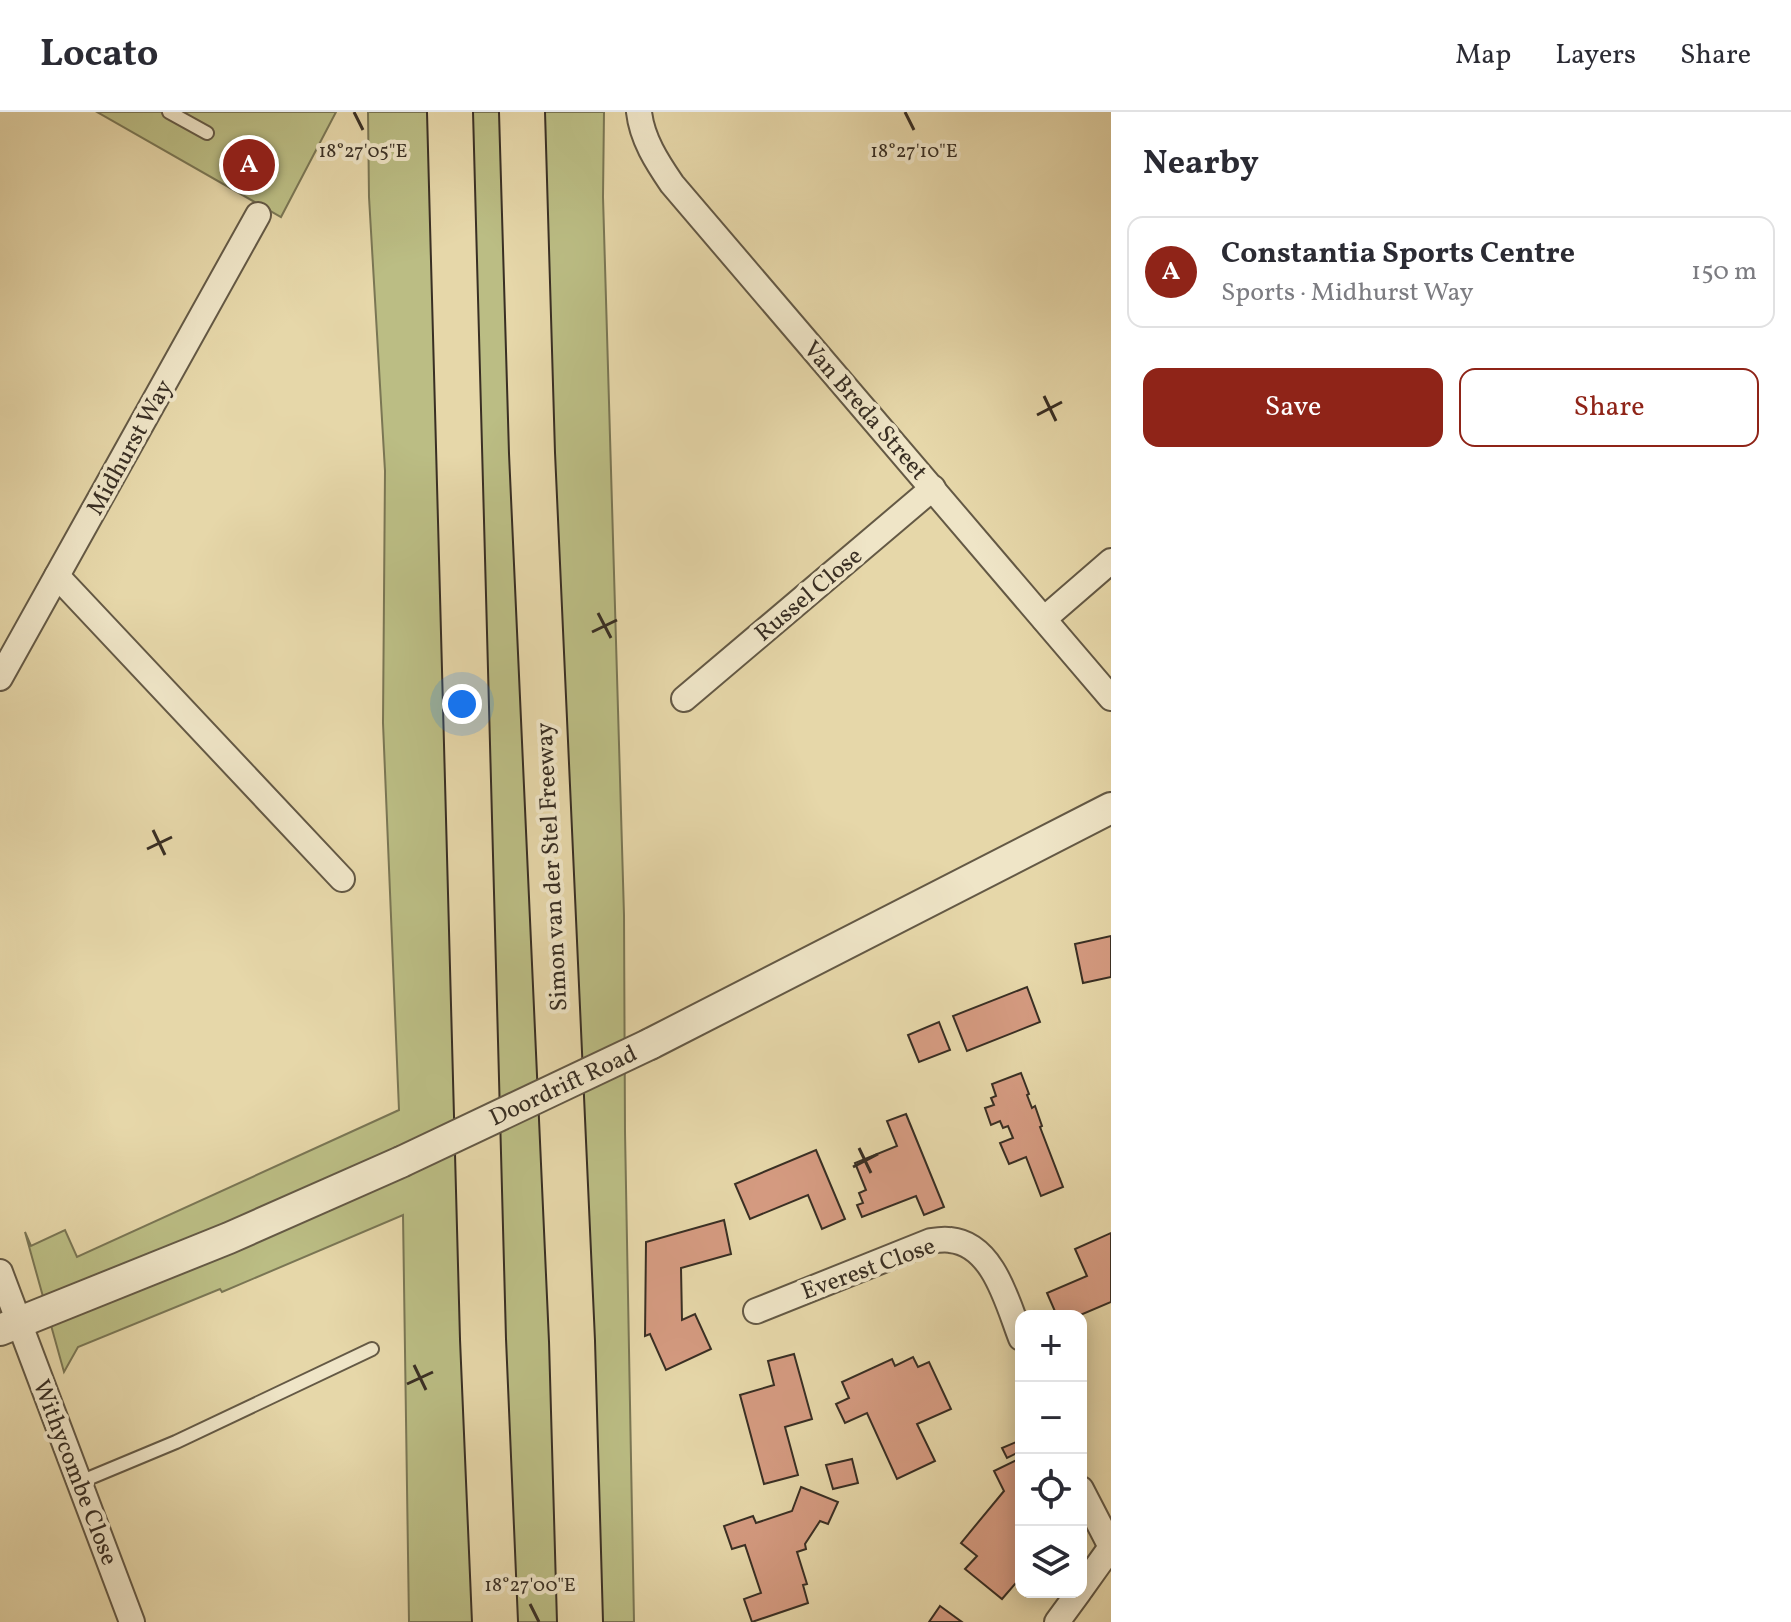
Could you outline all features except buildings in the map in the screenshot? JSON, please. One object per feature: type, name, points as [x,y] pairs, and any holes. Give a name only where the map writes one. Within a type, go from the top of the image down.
[{"type":"highway","points":[[450,112],[483,1339],[495,1622]]},
{"type":"highway","name":"Simon van der Stel Freeway","points":[[522,112],[533,469],[571,1325],[580,1622]]},
{"type":"street","name":"Van Breda Street","points":[[639,112],[652,154],[672,184],[1111,698]]},
{"type":"street","name":"Midhurst Way","points":[[0,678],[258,215]]},
{"type":"street","name":"Russel Close","points":[[684,699],[933,488]]},
{"type":"street","points":[[1044,619],[1111,561]]},
{"type":"street","points":[[57,576],[342,879]]},
{"type":"street","name":"Doordrift Road","points":[[10,1326],[229,1238],[401,1162],[650,1044],[1111,808]]},
{"type":"street","name":"Everest Close","points":[[756,1311],[931,1241],[952,1240],[972,1247],[987,1261],[1015,1323]]},
{"type":"street","points":[[0,1272],[10,1326]]},
{"type":"street","name":"Withycombe Close","points":[[10,1326],[80,1482],[132,1622]]},
{"type":"street","points":[[1087,1501],[1111,1547],[1087,1580]]},
{"type":"street","points":[[1057,1622],[1074,1598]]},
{"type":"lane","points":[[169,112],[207,133]]},
{"type":"lane","points":[[80,1482],[176,1442],[372,1349]]},
{"type":"green space","points":[[97,112],[336,112],[281,217]]},
{"type":"green space","points":[[368,112],[604,112],[603,197],[624,915],[634,1622],[409,1622],[403,1215],[222,1292],[220,1289],[78,1347],[64,1372],[25,1232],[31,1246],[65,1230],[77,1257],[399,1110],[383,723],[385,471],[369,197]]},
{"type":"place","name":"Constantia Sports Centre","points":[[249,165]]}]
